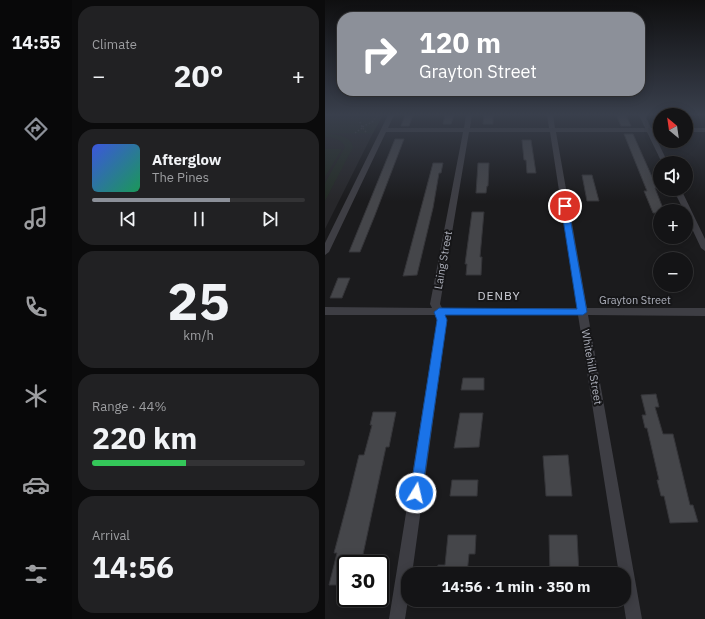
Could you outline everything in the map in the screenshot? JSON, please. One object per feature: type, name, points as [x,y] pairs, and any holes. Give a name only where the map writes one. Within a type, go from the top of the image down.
[{"type":"street","points":[[325,252],[376,144]]},
{"type":"street","name":"Laing Street","points":[[397,619],[442,320],[435,304],[464,144]]},
{"type":"street","name":"Whitehill Street","points":[[554,144],[634,619]]},
{"type":"street","points":[[656,144],[662,156]]},
{"type":"street","points":[[680,196],[705,248]]},
{"type":"street","name":"Grayton Street","points":[[325,311],[705,312]]},
{"type":"shaded area","points":[[325,144],[368,144],[325,229]]},
{"type":"shaded area","points":[[344,144],[352,144],[353,147],[325,201],[325,183],[345,147]]},
{"type":"shaded area","points":[[325,149],[342,149],[325,177]]},
{"type":"building","points":[[393,144],[402,144],[360,252],[349,252]]},
{"type":"building","points":[[522,144],[532,144],[536,173],[527,173],[526,160],[524,160]]},
{"type":"building","points":[[628,144],[637,144],[653,179],[653,196],[658,196],[661,204],[653,204],[653,213],[644,191],[647,191]]},
{"type":"building","points":[[433,163],[443,163],[441,173],[439,173],[433,208],[417,275],[403,276]]},
{"type":"building","points":[[478,163],[489,163],[488,186],[486,193],[476,193]]},
{"type":"building","points":[[582,175],[592,175],[599,201],[587,201]]},
{"type":"building","points":[[472,212],[484,212],[480,257],[482,257],[481,275],[466,275],[467,264],[465,264]]},
{"type":"building","points":[[338,278],[350,278],[342,298],[330,298]]},
{"type":"building","points":[[463,378],[484,378],[484,390],[461,390]]},
{"type":"building","points":[[656,394],[659,407],[655,407],[663,434],[673,434],[690,505],[693,505],[698,522],[670,523],[664,496],[661,496],[657,480],[659,480],[647,428],[645,428],[642,415],[646,415],[641,395]]},
{"type":"building","points":[[373,412],[396,412],[389,447],[386,447],[363,555],[337,555],[337,585],[329,585],[337,553],[334,553],[359,455],[364,455],[372,425],[370,425]]},
{"type":"building","points":[[460,413],[483,413],[479,447],[454,448]]},
{"type":"building","points":[[568,455],[572,496],[546,496],[543,456]]},
{"type":"building","points":[[452,480],[478,480],[477,496],[450,496]]},
{"type":"building","points":[[448,535],[476,535],[475,554],[469,554],[468,567],[438,567],[438,565],[445,565]]},
{"type":"building","points":[[549,535],[577,535],[579,567],[550,567]]},
{"type":"district","name":"DENBY","points":[[499,295]]},
{"type":"route","points":[[416,493],[442,320],[439,312],[583,312],[565,206]]}]
